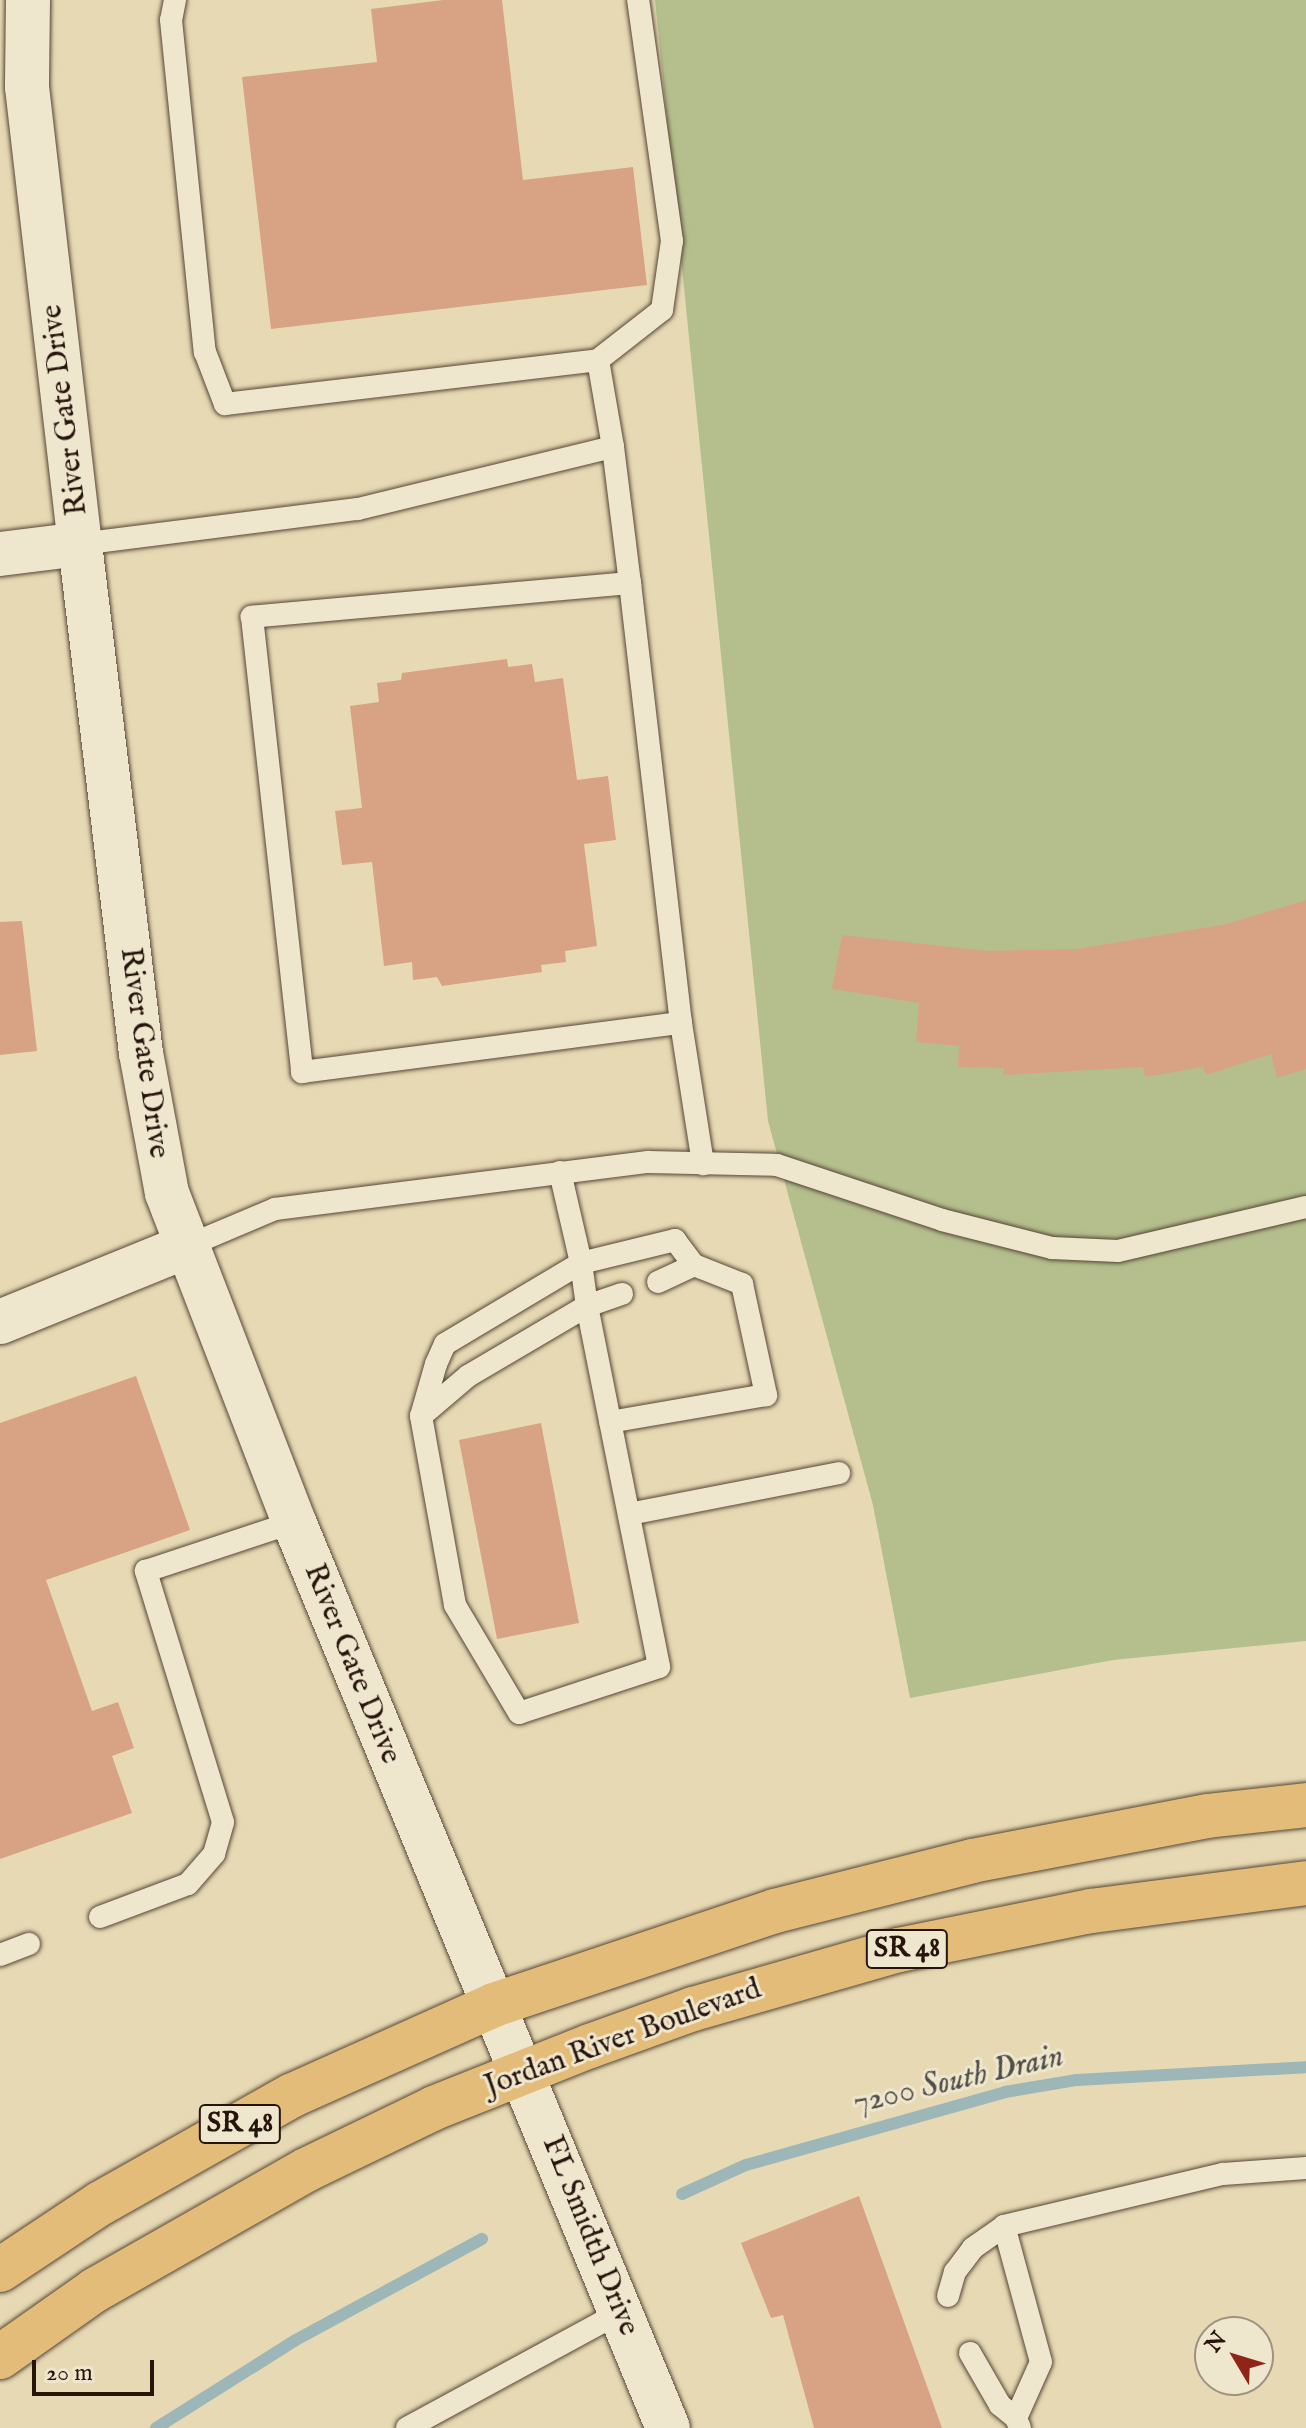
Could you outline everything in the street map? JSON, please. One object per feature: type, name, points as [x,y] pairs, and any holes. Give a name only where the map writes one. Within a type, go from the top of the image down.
[{"type":"main road","name":"Jordan River Boulevard","points":[[0,2357],[95,2290],[292,2177],[509,2041],[775,1911],[972,1861],[1207,1816],[1306,1805]]},
{"type":"main road","name":"Jordan River Boulevard","points":[[0,2270],[101,2203],[293,2095],[509,2041],[693,2009],[899,1950],[1106,1909],[1306,1883]]},
{"type":"street","name":"River Gate Drive","points":[[28,0],[27,87],[141,1053],[159,1162],[185,1247],[294,1522],[509,2041]]},
{"type":"street","points":[[0,554],[80,544]]},
{"type":"street","points":[[0,1322],[185,1247]]},
{"type":"street","name":"FL Smidth Drive","points":[[509,2041],[668,2428]]},
{"type":"lane","points":[[175,0],[171,20],[205,352],[225,404],[598,360],[662,310],[672,241],[638,0]]},
{"type":"lane","points":[[598,360],[613,447],[681,1023],[703,1164]]},
{"type":"lane","points":[[80,544],[358,509],[613,447]]},
{"type":"lane","points":[[630,583],[252,617],[302,1072],[681,1023]]},
{"type":"lane","points":[[185,1247],[275,1209],[648,1162],[777,1165],[942,1220],[1052,1248],[1118,1251],[1306,1207]]},
{"type":"lane","points":[[560,1172],[581,1263],[587,1306],[610,1422],[629,1514],[659,1667],[519,1713],[455,1605],[421,1416],[445,1344],[581,1263],[675,1240],[694,1265],[742,1284],[766,1395],[610,1422]]},
{"type":"lane","points":[[658,1282],[694,1265]]},
{"type":"lane","points":[[421,1416],[468,1376],[587,1306],[622,1294]]},
{"type":"lane","points":[[629,1514],[839,1473]]},
{"type":"lane","points":[[100,1917],[188,1884],[214,1854],[223,1822],[146,1571],[294,1522]]},
{"type":"lane","points":[[0,1955],[29,1944]]},
{"type":"lane","points":[[948,2296],[955,2272],[973,2248],[1004,2226],[1223,2174],[1306,2168]]},
{"type":"lane","points":[[970,2353],[1000,2405],[1018,2423],[1041,2362],[1004,2226]]},
{"type":"lane","points":[[407,2428],[621,2312]]},
{"type":"green space","points":[[655,0],[1306,0],[1306,1641],[1113,1660],[910,1698],[873,1505],[768,1121]]},
{"type":"building","points":[[443,0],[502,0],[523,180],[633,167],[647,285],[271,329],[242,77],[377,62],[371,9]]},
{"type":"building","points":[[507,659],[508,667],[532,664],[535,682],[563,678],[577,780],[608,776],[616,840],[584,844],[597,946],[565,951],[566,962],[541,965],[542,972],[442,986],[437,977],[413,980],[412,962],[384,966],[372,862],[342,865],[335,811],[362,808],[350,706],[379,702],[377,683],[401,680],[402,673]]},
{"type":"building","points":[[1306,900],[1306,1069],[1277,1078],[1271,1054],[1206,1075],[1203,1067],[1145,1077],[1143,1067],[1003,1075],[1004,1068],[958,1067],[959,1046],[916,1042],[919,1003],[832,989],[842,935],[987,951],[1077,949],[1227,924]]},
{"type":"building","points":[[22,921],[37,1051],[0,1055],[0,922]]},
{"type":"building","points":[[136,1376],[190,1530],[46,1580],[92,1711],[118,1702],[134,1748],[112,1756],[132,1813],[0,1859],[0,1423]]},
{"type":"building","points":[[541,1423],[579,1623],[497,1639],[459,1440]]},
{"type":"building","points":[[859,2196],[942,2428],[814,2428],[783,2315],[771,2318],[741,2243]]},
{"type":"waterway","name":"7200 South Drain","points":[[682,2194],[746,2165],[1005,2092],[1077,2080],[1306,2067]]},
{"type":"waterway","name":"7200 South Drain","points":[[156,2428],[294,2341],[482,2239]]}]
